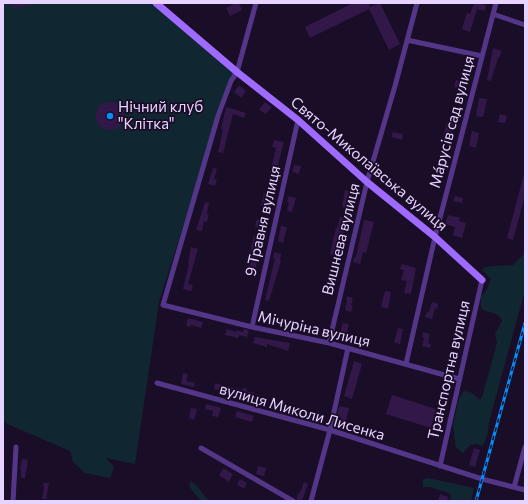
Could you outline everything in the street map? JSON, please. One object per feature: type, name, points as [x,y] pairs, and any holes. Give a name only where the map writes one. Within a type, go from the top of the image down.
[{"type":"street","name":"Свято-Миколаївська вулиця","points":[[156,3],[237,72],[298,120],[367,182],[435,237],[482,280]]},
{"type":"street","points":[[237,72],[256,3]]},
{"type":"street","name":"Вишнева вулиця","points":[[328,343],[367,182],[417,3]]},
{"type":"street","name":"Мáрусів сад вулиця","points":[[406,364],[435,237],[496,3]]},
{"type":"street","points":[[493,14],[525,25]]},
{"type":"street","points":[[407,40],[482,56]]},
{"type":"street","name":"Мічуріна вулиця","points":[[237,72],[231,81],[218,116],[163,305],[252,327],[328,343],[459,379]]},
{"type":"street","name":"9 Травня вулиця","points":[[252,327],[298,120]]},
{"type":"street","name":"Транспортна вулиця","points":[[440,466],[482,280]]},
{"type":"street","points":[[311,501],[330,430],[348,348]]},
{"type":"street","name":"вулиця Миколи Лисенка","points":[[157,383],[330,430],[487,481],[525,490]]},
{"type":"street","points":[[13,501],[16,447]]},
{"type":"street","points":[[202,448],[293,501]]},
{"type":"street","points":[[514,487],[525,448]]},
{"type":"shaded area","points":[[3,3],[156,3],[237,72],[218,116],[159,302],[135,464],[106,458],[114,467],[110,478],[85,473],[73,462],[70,451],[3,422]]},
{"type":"shaded area","points":[[525,253],[525,290],[489,422],[488,432],[483,446],[477,444],[470,445],[463,453],[456,447],[453,425],[459,398],[463,392],[466,391],[472,393],[480,400],[482,397],[497,343],[495,334],[502,321],[496,314],[483,310],[481,307],[481,297],[487,289],[491,279],[482,270],[491,266],[513,265]]},
{"type":"shaded area","points":[[428,478],[474,488],[471,501],[449,501],[451,496],[449,493],[429,487],[423,487],[423,479]]},
{"type":"shaded area","points":[[191,481],[207,499],[211,501],[201,501],[189,485]]},
{"type":"building","points":[[11,3],[30,3],[31,5],[12,8]]},
{"type":"building","points":[[239,3],[242,10],[230,16],[226,8]]},
{"type":"building","points":[[353,3],[368,3],[370,7],[380,3],[400,44],[389,50],[369,9],[310,38],[305,27]]},
{"type":"building","points":[[474,3],[486,5],[485,11],[477,9],[470,32],[462,29],[467,13],[470,14]]},
{"type":"building","points":[[493,48],[502,51],[498,58],[491,81],[487,80]]},
{"type":"building","points":[[456,80],[465,83],[463,90],[454,87]]},
{"type":"building","points":[[239,85],[246,91],[241,98],[234,92]]},
{"type":"building","points":[[479,98],[487,99],[483,117],[476,116]]},
{"type":"building","name":"Нічний клуб \"Клітка\"","points":[[110,102],[116,103],[120,106],[123,110],[123,122],[120,126],[116,129],[110,130],[104,129],[100,126],[97,122],[96,116],[97,110],[100,106],[104,103]]},
{"type":"building","points":[[265,102],[272,107],[266,114],[259,110]]},
{"type":"building","points":[[226,107],[246,113],[244,118],[233,114],[223,153],[218,152]]},
{"type":"building","points":[[500,114],[507,116],[505,123],[498,122]]},
{"type":"building","points":[[447,122],[454,124],[448,143],[442,141]]},
{"type":"building","points":[[472,131],[479,133],[476,148],[469,146]]},
{"type":"building","points":[[393,132],[403,134],[402,140],[391,137]]},
{"type":"building","points":[[274,140],[284,142],[273,183],[268,182],[276,148],[272,147]]},
{"type":"building","points":[[440,153],[446,155],[439,182],[433,180]]},
{"type":"building","points":[[294,165],[301,166],[299,174],[292,172]]},
{"type":"building","points":[[213,168],[217,169],[214,179],[217,180],[215,186],[208,184]]},
{"type":"building","points":[[524,174],[525,195],[513,240],[507,238]]},
{"type":"building","points":[[345,190],[352,192],[349,209],[342,207]]},
{"type":"building","points":[[264,193],[271,195],[269,208],[261,206]]},
{"type":"building","points":[[289,196],[296,198],[292,212],[287,211]]},
{"type":"building","points":[[455,196],[463,198],[462,203],[453,201]]},
{"type":"building","points":[[205,202],[209,203],[207,214],[209,215],[207,222],[204,221],[202,231],[196,230]]},
{"type":"building","points":[[448,215],[460,218],[459,221],[466,223],[462,238],[453,235],[455,227],[445,224]]},
{"type":"building","points":[[340,217],[348,219],[337,256],[330,254]]},
{"type":"building","points":[[257,219],[264,221],[262,228],[255,227]]},
{"type":"building","points":[[364,220],[374,222],[366,253],[363,252],[360,264],[353,262],[356,257]]},
{"type":"building","points":[[281,226],[287,227],[283,243],[278,241]]},
{"type":"building","points":[[254,236],[263,238],[254,276],[248,274]]},
{"type":"building","points":[[191,247],[198,249],[188,284],[193,285],[191,291],[183,289],[189,264]]},
{"type":"building","points":[[274,252],[281,254],[281,261],[269,301],[265,300],[275,258],[273,258]]},
{"type":"building","points":[[402,264],[416,268],[411,294],[404,293],[407,281],[401,280],[404,270],[400,269]]},
{"type":"building","points":[[385,291],[391,292],[388,309],[381,307]]},
{"type":"building","points":[[347,296],[353,298],[351,312],[345,310]]},
{"type":"building","points":[[432,302],[438,304],[437,309],[435,308],[432,319],[425,317],[427,312],[429,312]]},
{"type":"building","points":[[188,318],[203,322],[201,328],[191,325],[190,327],[186,326]]},
{"type":"building","points":[[343,323],[349,324],[345,341],[338,339]]},
{"type":"building","points":[[398,328],[403,329],[400,344],[394,342]]},
{"type":"building","points":[[227,329],[236,332],[236,330],[243,332],[244,329],[249,331],[247,337],[239,335],[238,338],[225,335]]},
{"type":"building","points":[[423,332],[430,334],[428,343],[431,344],[430,348],[422,346],[424,338],[422,337]]},
{"type":"building","points":[[255,337],[290,343],[288,351],[267,344],[267,347],[253,343]]},
{"type":"building","points":[[453,338],[459,339],[458,347],[452,347]]},
{"type":"building","points":[[451,358],[458,360],[455,369],[448,367]]},
{"type":"building","points":[[354,361],[362,364],[352,399],[344,396]]},
{"type":"building","points":[[183,373],[188,374],[186,381],[195,383],[194,387],[181,384]]},
{"type":"building","points":[[215,383],[242,390],[243,388],[247,389],[246,391],[255,393],[253,401],[214,389]]},
{"type":"building","points":[[392,395],[436,409],[431,428],[386,414]]},
{"type":"building","points":[[206,404],[221,408],[218,417],[212,416],[213,411],[205,409]]},
{"type":"building","points":[[339,406],[349,408],[346,421],[349,422],[347,428],[339,427],[341,418],[337,417]]},
{"type":"building","points":[[191,408],[197,409],[194,420],[189,418]]},
{"type":"building","points":[[237,411],[254,416],[252,422],[235,417]]},
{"type":"building","points":[[474,448],[480,450],[475,467],[469,465]]},
{"type":"building","points":[[22,459],[28,460],[25,478],[21,478],[20,469]]},
{"type":"building","points":[[258,466],[266,468],[264,476],[256,474]]},
{"type":"building","points":[[223,468],[233,474],[229,482],[219,475]]},
{"type":"building","points":[[240,479],[247,483],[244,489],[237,485]]},
{"type":"building","points":[[304,482],[308,484],[302,501],[296,499]]},
{"type":"building","points":[[43,483],[49,483],[46,499],[42,499],[44,488]]},
{"type":"building","points":[[440,494],[448,497],[447,501],[438,501]]},
{"type":"railway","points":[[476,501],[525,323]]},
{"type":"place","name":"Нічний клуб \"Клітка\"","points":[[110,116]]}]
